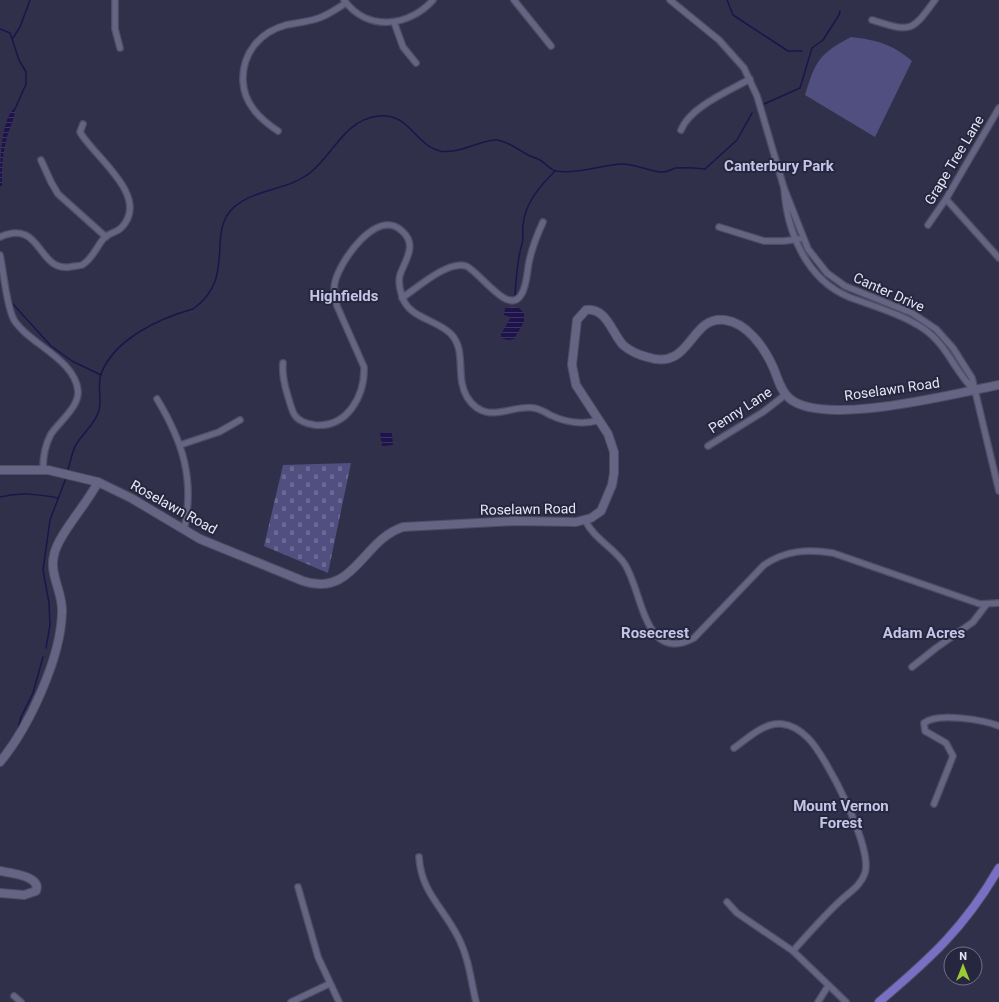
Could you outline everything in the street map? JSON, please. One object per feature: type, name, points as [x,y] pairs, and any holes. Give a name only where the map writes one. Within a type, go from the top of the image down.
[{"type":"main road","points":[[879,1002],[948,940],[975,906],[999,868]]},
{"type":"street","points":[[115,0],[114,29],[120,48]]},
{"type":"street","points":[[278,131],[255,112],[245,92],[244,67],[251,49],[260,38],[269,32],[287,25],[317,19],[345,1],[358,14],[383,23],[394,22],[415,15],[433,0]]},
{"type":"street","points":[[514,0],[551,46]]},
{"type":"street","name":"Canter Drive","points":[[670,0],[723,44],[739,62],[750,79],[760,106],[784,188],[794,210],[803,238],[818,264],[836,281],[845,286],[912,313],[936,329],[953,348],[970,374],[974,390]]},
{"type":"street","points":[[872,20],[897,28],[909,28],[921,20],[935,0]]},
{"type":"street","points":[[394,22],[403,47],[416,63]]},
{"type":"street","points":[[681,130],[686,121],[696,110],[750,79]]},
{"type":"street","name":"Grape Tree Lane","points":[[928,225],[946,199],[999,108]]},
{"type":"street","points":[[0,237],[16,232],[27,235],[34,241],[49,261],[58,266],[67,268],[82,265],[92,256],[106,237],[120,229],[127,220],[130,211],[130,200],[104,160],[86,142],[80,132],[83,124]]},
{"type":"street","points":[[41,160],[58,194],[106,237]]},
{"type":"street","name":"Canter Drive","points":[[784,188],[786,206],[796,240],[808,263],[822,279],[848,296],[903,317],[926,330],[940,344],[963,378],[974,390]]},
{"type":"street","points":[[946,199],[999,258]]},
{"type":"street","points":[[402,298],[437,274],[450,267],[459,265],[471,269],[499,296],[510,300],[516,300],[522,294],[534,245],[543,222]]},
{"type":"street","points":[[283,363],[286,389],[295,416],[308,424],[328,425],[339,420],[350,412],[360,390],[364,375],[362,360],[337,306],[334,296],[335,282],[338,274],[355,246],[365,234],[382,226],[395,226],[403,232],[409,241],[409,254],[399,282],[402,298],[409,309],[445,328],[456,340],[460,355],[463,386],[469,399],[480,409],[490,412],[503,413],[526,407],[537,408],[558,418],[577,424],[600,420]]},
{"type":"street","points":[[719,227],[764,241],[796,240],[803,238]]},
{"type":"street","points":[[0,255],[8,304],[14,319],[23,330],[63,364],[73,378],[76,386],[76,402],[56,426],[47,445],[43,470]]},
{"type":"street","name":"Roselawn Road","points":[[0,470],[43,470],[60,472],[98,482],[131,498],[200,539],[302,581],[319,585],[331,584],[348,574],[386,535],[403,527],[585,520],[596,515],[604,506],[614,473],[612,443],[600,420],[576,385],[572,365],[577,320],[582,313],[590,310],[602,315],[629,350],[649,358],[660,360],[676,356],[707,323],[719,320],[729,321],[745,329],[760,345],[785,394],[795,403],[810,408],[854,410],[872,408],[999,385]]},
{"type":"street","points":[[974,390],[999,491]]},
{"type":"street","name":"Penny Lane","points":[[708,446],[763,412],[785,394]]},
{"type":"street","points":[[157,400],[171,422],[186,466],[188,498],[184,530]]},
{"type":"street","points":[[180,445],[219,432],[240,420]]},
{"type":"street","points":[[0,762],[24,728],[43,685],[59,637],[62,604],[53,568],[54,554],[58,542],[98,482]]},
{"type":"street","points":[[585,520],[592,532],[616,554],[629,570],[650,628],[660,638],[670,643],[682,643],[694,638],[764,565],[782,554],[800,551],[823,552],[843,556],[986,605],[999,603]]},
{"type":"street","points":[[912,668],[936,648],[973,622],[986,605]]},
{"type":"street","points":[[934,804],[953,756],[946,743],[925,731],[924,723],[927,720],[960,718],[983,721],[999,726]]},
{"type":"street","points":[[734,748],[764,727],[775,724],[788,725],[803,733],[814,744],[839,787],[865,851],[867,865],[858,886],[840,901],[793,951]]},
{"type":"street","points":[[419,858],[424,884],[455,931],[464,949],[476,1002]]},
{"type":"street","points":[[0,871],[28,877],[38,885],[36,891],[29,894],[0,893]]},
{"type":"street","points":[[298,887],[318,957],[329,984],[339,1002]]},
{"type":"street","points":[[727,902],[737,913],[793,951],[846,1002]]},
{"type":"street","points":[[291,1002],[329,984]]},
{"type":"street","points":[[818,1002],[828,986]]},
{"type":"street","points":[[14,996],[21,1002]]},
{"type":"green space","points":[[851,37],[876,41],[884,44],[898,50],[912,61],[875,137],[805,95],[812,74],[820,59],[832,48]]},
{"type":"green space","points":[[351,463],[328,573],[264,546],[283,465]]},
{"type":"shaded area","points":[[15,108],[14,117],[5,147],[2,164],[2,186],[0,186],[1,156],[4,132],[10,113]]},
{"type":"shaded area","points":[[505,308],[519,308],[524,313],[524,322],[514,339],[508,340],[501,338],[501,334],[511,317],[504,315]]},
{"type":"shaded area","points":[[380,433],[392,433],[393,445],[382,446]]},
{"type":"waterway","points":[[13,38],[20,27],[30,0]]},
{"type":"waterway","points":[[727,0],[733,15],[788,51],[802,51]]},
{"type":"waterway","points":[[764,104],[800,88],[812,48],[823,40],[840,11]]},
{"type":"waterway","points":[[0,29],[10,33],[19,60],[26,72],[26,84],[15,109]]},
{"type":"waterway","points":[[68,469],[75,446],[93,423],[97,415],[100,406],[99,383],[101,374],[107,362],[116,350],[127,340],[153,324],[193,309],[206,297],[214,284],[218,270],[222,230],[225,219],[233,208],[242,201],[292,183],[311,172],[348,130],[357,124],[378,116],[389,116],[405,124],[432,148],[447,152],[463,149],[486,141],[497,140],[509,144],[540,160],[556,171],[564,172],[625,164],[663,172],[676,168],[705,169],[737,140],[752,113]]},
{"type":"waterway","points":[[515,295],[516,276],[523,239],[524,217],[534,195],[555,171]]},
{"type":"waterway","points":[[12,303],[51,346],[72,361],[101,375]]},
{"type":"waterway","points":[[46,648],[50,625],[49,603],[43,570],[50,520],[66,478]]},
{"type":"waterway","points":[[0,497],[15,494],[29,494],[58,498]]},
{"type":"waterway","points":[[18,729],[21,717],[33,693],[43,657]]},
{"type":"district","name":"Canterbury Park","points":[[779,166]]},
{"type":"district","name":"Highfields","points":[[344,296]]},
{"type":"district","name":"Rosecrest","points":[[655,633]]},
{"type":"district","name":"Adam Acres","points":[[924,633]]},
{"type":"district","name":"Mount Vernon Forest","points":[[841,814]]}]
